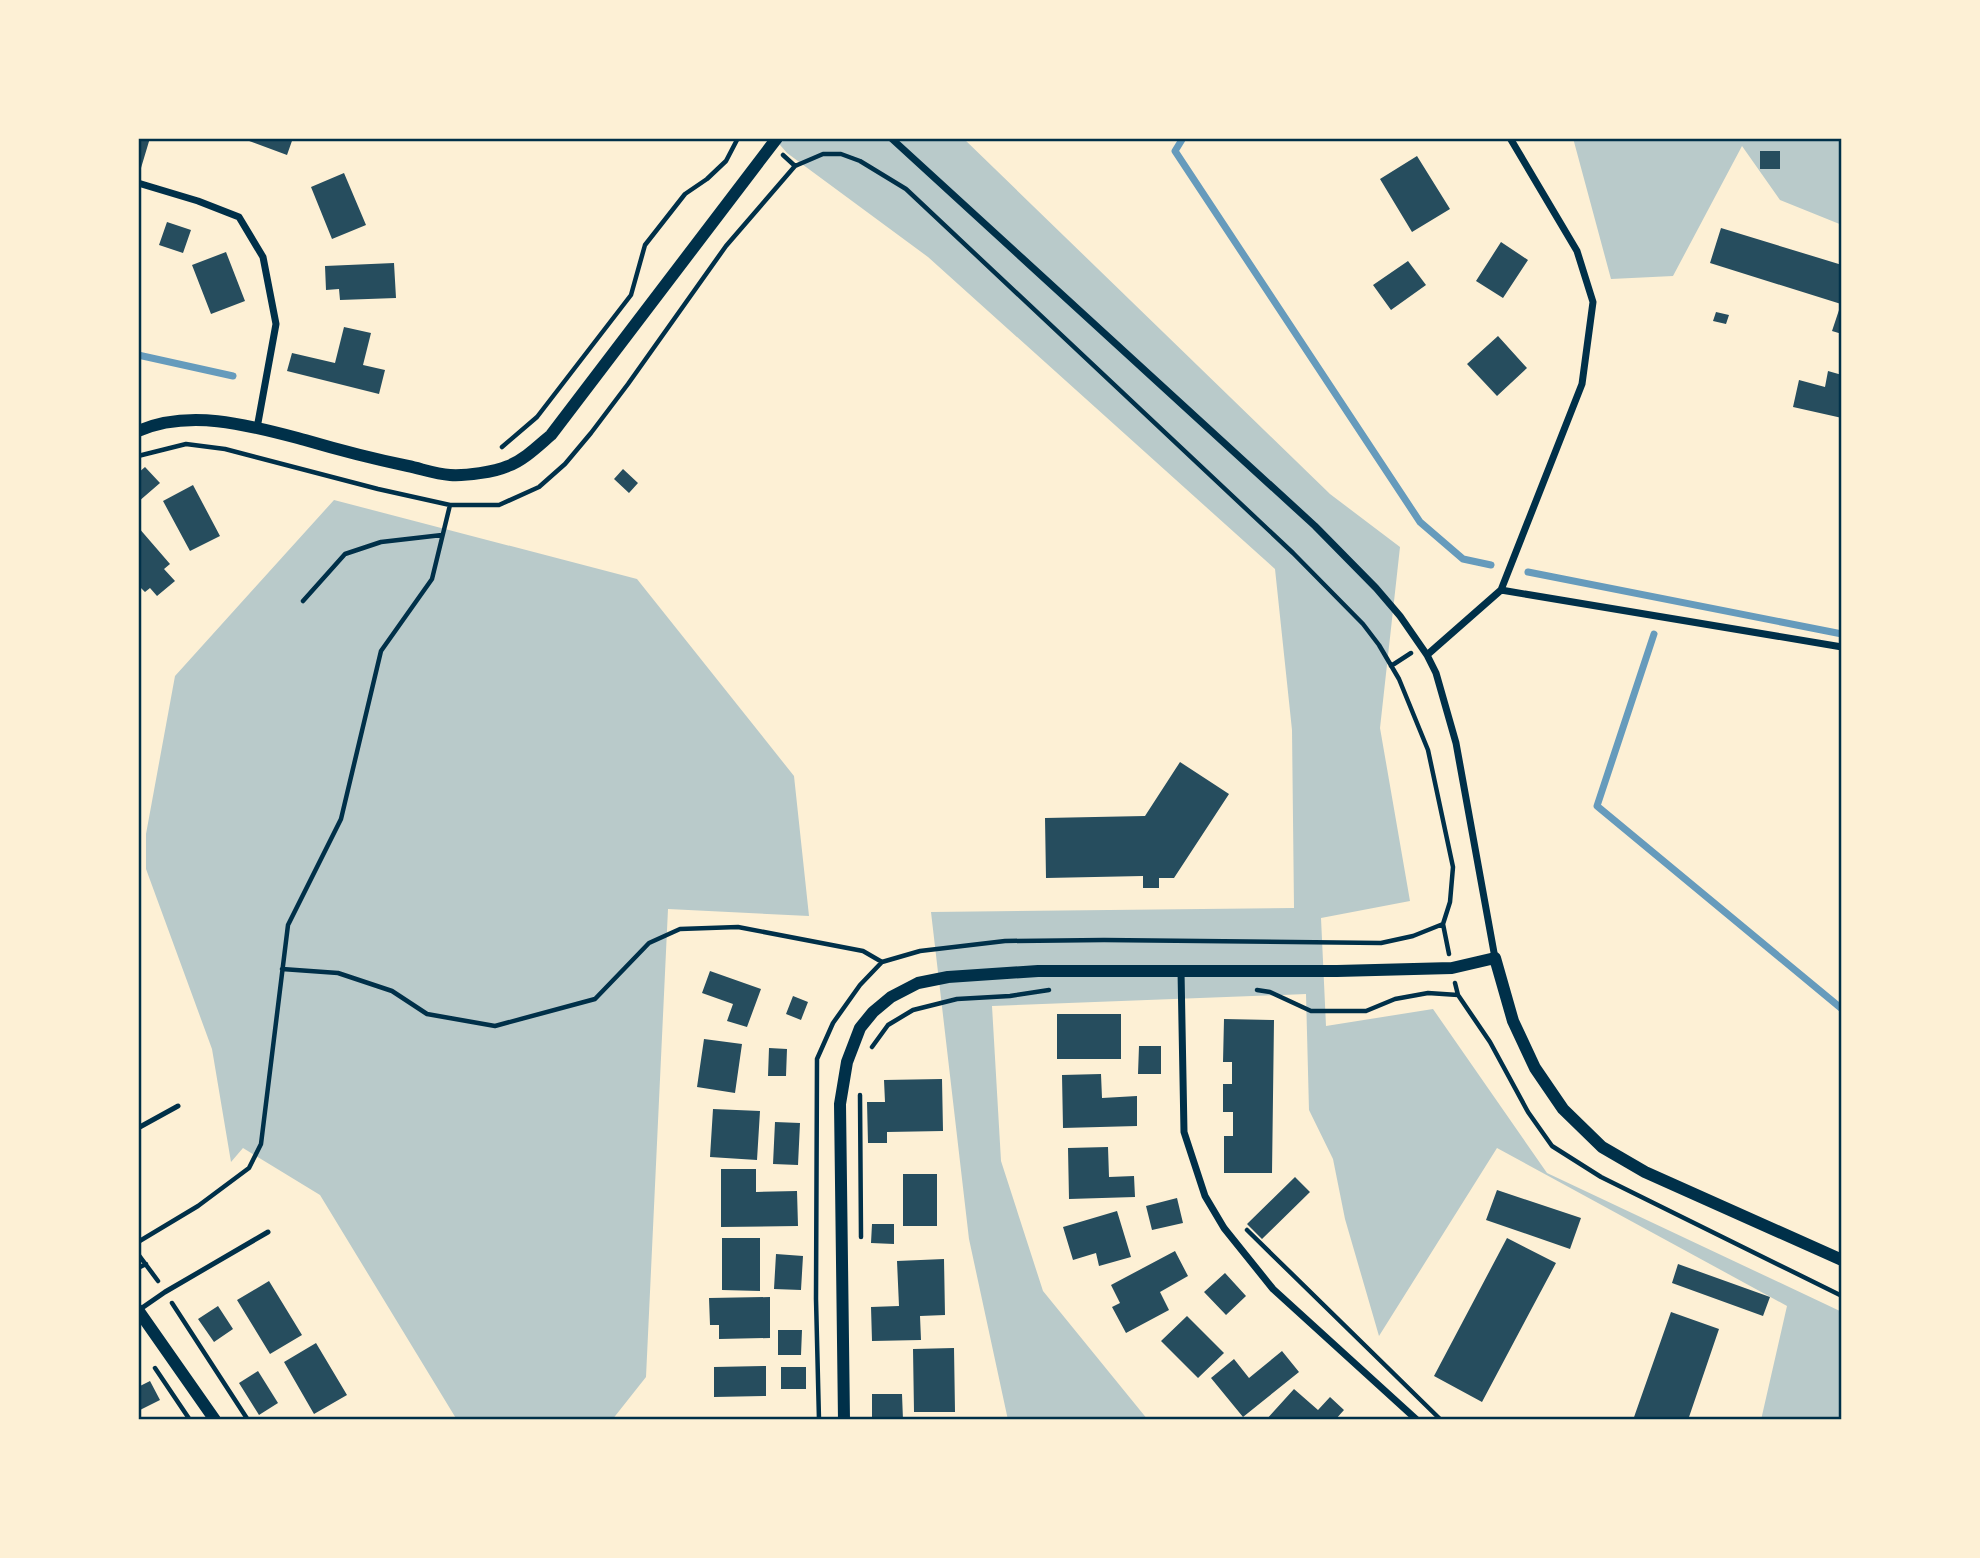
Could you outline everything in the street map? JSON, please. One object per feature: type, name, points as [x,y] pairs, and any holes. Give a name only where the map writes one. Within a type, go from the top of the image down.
[{"type":"street","points":[[138,431],[155,424],[200,420],[226,422],[450,475],[480,473],[508,466],[551,435],[777,138]]},
{"type":"street","points":[[891,138],[1315,526],[1376,588],[1400,616],[1427,655],[1436,673],[1456,743],[1495,958],[1513,1021],[1535,1068],[1563,1109],[1602,1147],[1645,1172],[1842,1260]]},
{"type":"street","points":[[1427,655],[1501,590],[1582,384],[1593,302],[1577,251],[1510,138]]},
{"type":"street","points":[[138,183],[239,217],[263,257],[276,324],[257,428]]},
{"type":"street","points":[[1501,590],[1842,647]]},
{"type":"street","points":[[844,1420],[840,1104],[847,1062],[860,1028],[873,1012],[891,997],[918,983],[948,977],[1038,971],[1337,971],[1452,968],[1495,958]]},
{"type":"street","points":[[1181,971],[1184,1132],[1205,1196],[1224,1228],[1273,1289],[1417,1420]]},
{"type":"street","points":[[138,1310],[210,1418]]},
{"type":"lane","points":[[138,1128],[178,1106]]},
{"type":"lane","points":[[138,1310],[268,1232]]},
{"type":"path","points":[[492,451],[503,447],[537,417],[631,295],[645,245],[650,238],[685,194],[707,179],[726,161],[738,138]]},
{"type":"path","points":[[138,456],[186,444],[225,449],[450,505],[499,505],[539,487],[565,464],[591,433],[726,246],[795,166],[823,154],[841,154],[860,161],[906,189],[1293,553],[1363,624],[1391,666],[1408,700],[1427,750],[1453,867]]},
{"type":"path","points":[[138,1241],[198,1206],[249,1168],[261,1144],[288,925],[341,819],[381,651],[432,579],[450,505]]},
{"type":"path","points":[[303,601],[345,554],[381,542],[442,535]]},
{"type":"path","points":[[1391,666],[1421,647]]},
{"type":"path","points":[[819,1420],[816,1299],[817,1059],[833,1023],[859,985],[882,962],[920,950],[1005,941],[1381,943],[1413,936],[1443,924]]},
{"type":"path","points":[[282,969],[338,973],[392,991],[428,1014],[495,1026],[595,999],[649,943],[680,929],[738,927],[863,950],[882,962]]},
{"type":"path","points":[[871,1049],[888,1025],[913,1010],[957,999],[1010,996],[1062,988]]},
{"type":"path","points":[[1248,989],[1270,992],[1311,1011],[1366,1011],[1395,999],[1428,993],[1458,995]]},
{"type":"path","points":[[860,1088],[861,1240]]},
{"type":"path","points":[[1238,1222],[1441,1420]]},
{"type":"path","points":[[138,1254],[248,1420]]},
{"type":"path","points":[[138,1268],[146,1264]]},
{"type":"path","points":[[153,1366],[190,1420]]},
{"type":"shaded area","points":[[774,138],[963,138],[1330,494],[1400,547],[1380,728],[1410,901],[1321,918],[1326,1026],[1433,1009],[1547,1173],[1842,1312],[1842,1420],[1761,1420],[1787,1306],[1497,1148],[1379,1336],[1345,1219],[1333,1159],[1309,1110],[1306,994],[992,1006],[1001,1161],[1043,1291],[1148,1420],[1008,1420],[969,1239],[931,912],[1294,908],[1292,730],[1275,569],[928,257],[787,153]]},
{"type":"shaded area","points":[[1573,138],[1842,138],[1842,225],[1780,200],[1742,146],[1673,276],[1611,279]]},
{"type":"shaded area","points":[[334,500],[637,579],[794,776],[809,916],[668,909],[646,1377],[612,1420],[457,1420],[320,1195],[243,1148],[231,1162],[212,1049],[146,869],[146,834],[175,676]]},
{"type":"building","points":[[138,138],[150,138],[141,168],[138,167]]},
{"type":"building","points":[[241,138],[293,138],[287,155]]},
{"type":"building","points":[[1760,151],[1780,151],[1780,169],[1760,169]]},
{"type":"building","points":[[1417,156],[1450,209],[1412,232],[1380,179]]},
{"type":"building","points":[[344,173],[366,225],[332,239],[311,187]]},
{"type":"building","points":[[167,222],[191,230],[183,253],[159,245]]},
{"type":"building","points":[[1721,228],[1842,265],[1842,334],[1832,331],[1841,304],[1710,263]]},
{"type":"building","points":[[1501,242],[1528,260],[1503,298],[1476,281]]},
{"type":"building","points":[[226,252],[245,301],[211,314],[192,265]]},
{"type":"building","points":[[1408,261],[1426,285],[1391,310],[1373,285]]},
{"type":"building","points":[[394,263],[396,298],[340,300],[339,289],[326,290],[325,266]]},
{"type":"building","points":[[1716,312],[1729,315],[1726,324],[1713,321]]},
{"type":"building","points":[[344,327],[371,333],[363,365],[385,370],[379,394],[287,371],[292,353],[335,363]]},
{"type":"building","points":[[1498,336],[1527,368],[1497,396],[1467,364]]},
{"type":"building","points":[[1828,371],[1842,375],[1842,418],[1793,407],[1799,380],[1825,387]]},
{"type":"building","points":[[145,467],[160,483],[138,502],[138,473]]},
{"type":"building","points":[[623,469],[638,483],[629,493],[614,479]]},
{"type":"building","points":[[193,485],[220,536],[190,551],[163,501]]},
{"type":"building","points":[[138,527],[170,564],[164,569],[175,581],[157,596],[150,588],[145,592],[138,585]]},
{"type":"building","points":[[1180,762],[1229,794],[1174,878],[1159,878],[1159,888],[1143,888],[1143,876],[1046,878],[1045,818],[1145,816]]},
{"type":"building","points":[[710,971],[761,989],[747,1027],[727,1021],[733,1004],[702,993]]},
{"type":"building","points":[[793,996],[808,1002],[801,1020],[786,1014]]},
{"type":"building","points":[[1057,1014],[1121,1014],[1121,1059],[1057,1059]]},
{"type":"building","points":[[1224,1019],[1274,1020],[1272,1173],[1224,1173],[1224,1136],[1233,1136],[1233,1112],[1223,1112],[1223,1084],[1232,1084],[1232,1062],[1223,1062]]},
{"type":"building","points":[[704,1039],[742,1044],[735,1093],[697,1087]]},
{"type":"building","points":[[1139,1046],[1161,1046],[1161,1074],[1138,1074]]},
{"type":"building","points":[[769,1048],[787,1049],[786,1076],[768,1076]]},
{"type":"building","points":[[1101,1074],[1102,1098],[1137,1096],[1137,1126],[1063,1128],[1062,1075]]},
{"type":"building","points":[[942,1079],[943,1131],[887,1132],[887,1143],[868,1143],[867,1102],[885,1102],[884,1080]]},
{"type":"building","points":[[713,1109],[760,1111],[757,1160],[710,1157]]},
{"type":"building","points":[[775,1122],[800,1123],[798,1165],[773,1164]]},
{"type":"building","points":[[1108,1147],[1109,1177],[1134,1176],[1135,1197],[1069,1199],[1068,1148]]},
{"type":"building","points":[[721,1169],[756,1169],[756,1192],[797,1191],[798,1226],[721,1227]]},
{"type":"building","points":[[903,1174],[937,1174],[937,1226],[903,1226]]},
{"type":"building","points":[[1295,1177],[1310,1192],[1262,1239],[1247,1224]]},
{"type":"building","points":[[1497,1190],[1581,1218],[1570,1249],[1486,1220]]},
{"type":"building","points":[[1177,1198],[1183,1223],[1152,1230],[1146,1206]]},
{"type":"building","points":[[1117,1211],[1131,1257],[1099,1266],[1096,1253],[1073,1260],[1063,1227]]},
{"type":"building","points":[[872,1224],[894,1224],[894,1244],[871,1243]]},
{"type":"building","points":[[722,1238],[760,1238],[760,1291],[722,1290]]},
{"type":"building","points":[[1507,1238],[1556,1263],[1482,1402],[1434,1376]]},
{"type":"building","points":[[1175,1251],[1188,1276],[1160,1292],[1169,1310],[1126,1333],[1112,1307],[1120,1303],[1111,1285]]},
{"type":"building","points":[[776,1254],[803,1256],[801,1290],[774,1289]]},
{"type":"building","points":[[944,1259],[945,1315],[920,1316],[921,1340],[872,1341],[871,1307],[899,1306],[897,1261]]},
{"type":"building","points":[[1678,1264],[1770,1297],[1763,1316],[1672,1283]]},
{"type":"building","points":[[1225,1273],[1246,1296],[1226,1315],[1204,1292]]},
{"type":"building","points":[[269,1281],[302,1335],[270,1354],[237,1300]]},
{"type":"building","points":[[770,1297],[770,1338],[719,1339],[719,1325],[710,1325],[709,1298]]},
{"type":"building","points":[[218,1306],[233,1329],[214,1342],[198,1319]]},
{"type":"building","points":[[1671,1312],[1719,1329],[1688,1420],[1633,1420]]},
{"type":"building","points":[[1187,1316],[1224,1353],[1198,1378],[1161,1341]]},
{"type":"building","points":[[778,1330],[802,1330],[801,1355],[778,1355]]},
{"type":"building","points":[[316,1343],[347,1395],[314,1414],[284,1362]]},
{"type":"building","points":[[954,1348],[955,1412],[914,1412],[913,1349]]},
{"type":"building","points":[[1282,1351],[1299,1372],[1243,1417],[1211,1378],[1234,1359],[1249,1378]]},
{"type":"building","points":[[766,1366],[766,1396],[714,1397],[714,1367]]},
{"type":"building","points":[[781,1367],[806,1367],[806,1389],[781,1389]]},
{"type":"building","points":[[258,1371],[278,1403],[259,1415],[239,1383]]},
{"type":"building","points":[[150,1381],[160,1400],[138,1411],[138,1387]]},
{"type":"building","points":[[1294,1389],[1318,1410],[1330,1397],[1344,1410],[1335,1420],[1266,1420]]},
{"type":"building","points":[[872,1394],[902,1394],[903,1420],[872,1420]]},
{"type":"waterway","points":[[1183,138],[1175,151],[1420,522],[1463,559],[1491,565]]},
{"type":"waterway","points":[[138,355],[233,376]]},
{"type":"waterway","points":[[1528,572],[1842,634]]},
{"type":"waterway","points":[[1654,634],[1597,806],[1842,1009]]}]
